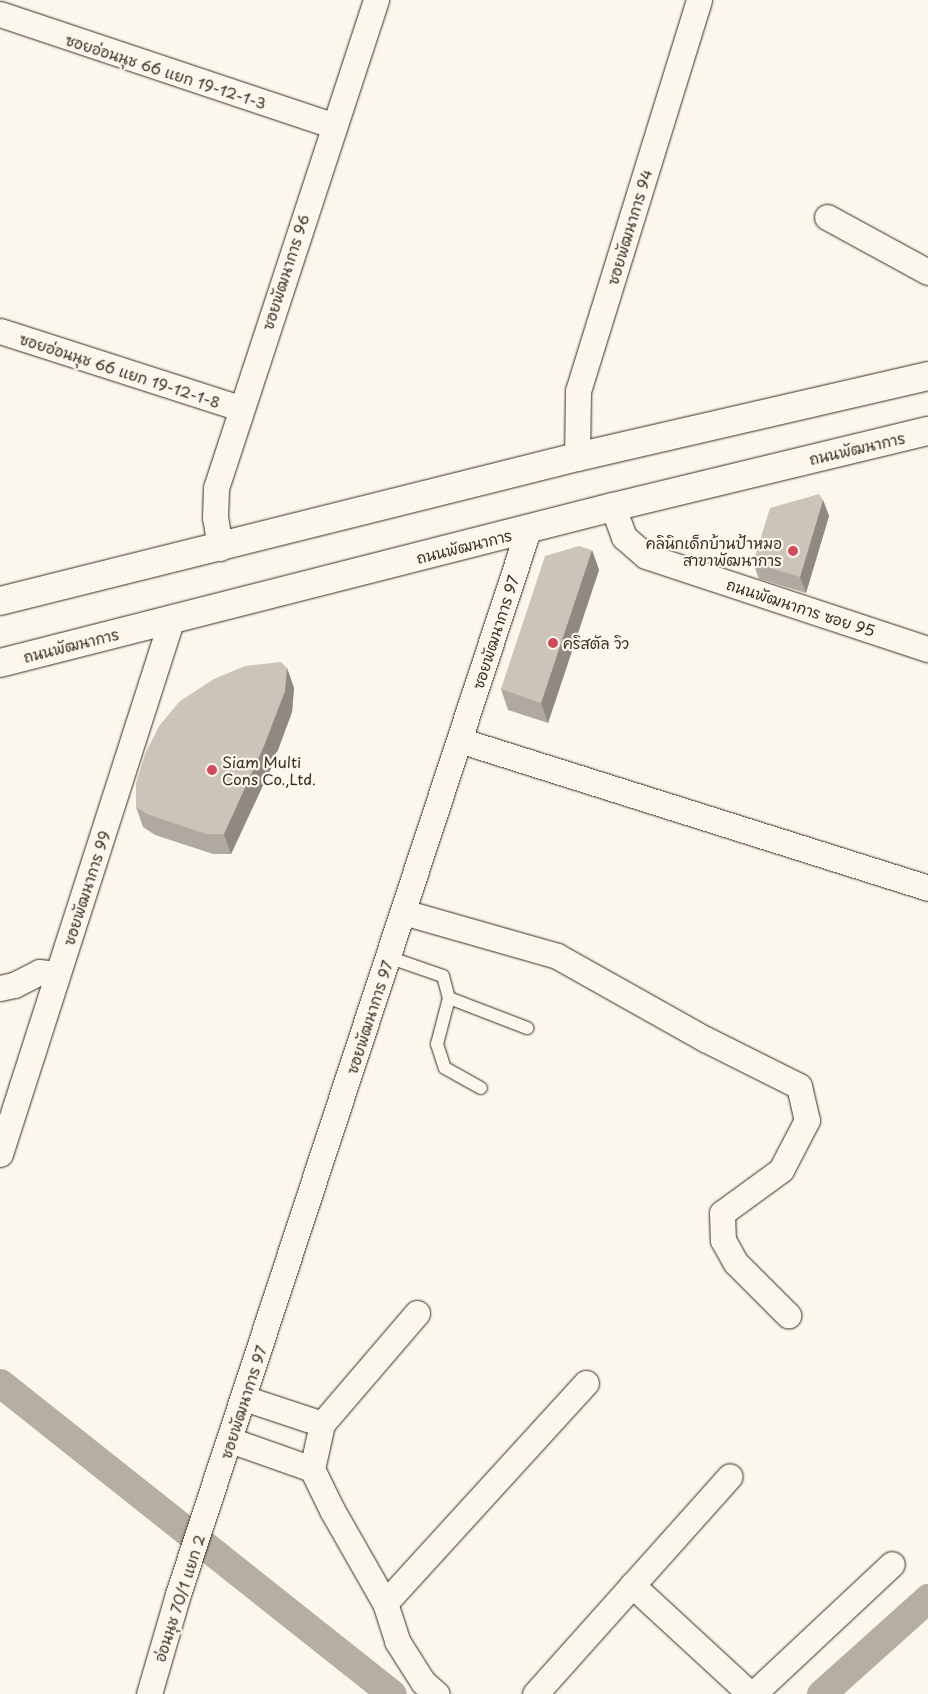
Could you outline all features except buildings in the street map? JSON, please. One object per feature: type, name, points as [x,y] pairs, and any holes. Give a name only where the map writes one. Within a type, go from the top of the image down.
[{"type":"main road","points":[[0,601],[220,548],[577,457],[928,376]]},
{"type":"main road","name":"ถนนพัฒนาการ","points":[[0,663],[613,507],[928,431]]},
{"type":"street","name":"ซอยพัฒนาการ 96","points":[[220,548],[215,517],[216,488],[240,408],[376,0]]},
{"type":"street","name":"ซอยพัฒนาการ 94","points":[[577,457],[578,391],[699,0]]},
{"type":"street","name":"ซอยอ่อนนุช 66 แยก 19-12-1-3","points":[[0,14],[334,126]]},
{"type":"street","points":[[827,217],[928,272]]},
{"type":"street","name":"ซอยอ่อนนุช 66 แยก 19-12-1-8","points":[[0,331],[240,408]]},
{"type":"street","name":"ถนนพัฒนาการ ซอย 95","points":[[613,507],[624,537],[646,556],[928,649]]},
{"type":"street","name":"ซอยพัฒนาการ 97","points":[[210,1503],[528,530]]},
{"type":"street","name":"ซอยพัฒนาการ 99","points":[[0,1154],[171,621]]},
{"type":"street","points":[[459,740],[928,888]]},
{"type":"street","points":[[403,912],[557,956],[705,1039],[799,1086],[807,1120],[781,1170],[722,1214],[723,1240],[736,1264],[788,1315]]},
{"type":"street","points":[[0,988],[14,985],[39,972],[58,974]]},
{"type":"street","points":[[417,1313],[322,1424],[312,1469],[332,1510],[385,1603],[397,1641],[423,1682],[437,1694]]},
{"type":"street","points":[[385,1603],[586,1383]]},
{"type":"street","points":[[244,1398],[322,1424]]},
{"type":"street","points":[[230,1440],[312,1469]]},
{"type":"street","points":[[535,1694],[730,1476]]},
{"type":"street","name":"อ่อนนุช 70/1 แยก 2","points":[[149,1694],[178,1594],[210,1503]]},
{"type":"street","points":[[632,1585],[751,1694],[892,1564]]},
{"type":"lane","points":[[388,957],[443,976],[449,998],[437,1044],[446,1068],[480,1088]]},
{"type":"lane","points":[[449,998],[527,1028]]},
{"type":"waterway","points":[[0,1383],[392,1694]]},
{"type":"waterway","points":[[821,1694],[928,1598]]},
{"type":"place","name":"คลินิกเด็กบ้านป้าหมอ สาขาพัฒนาการ","points":[[793,551]]},
{"type":"place","name":"คริสตัล วิว","points":[[553,643]]},
{"type":"place","name":"Siam Multi Cons Co.,Ltd.","points":[[212,770]]}]
